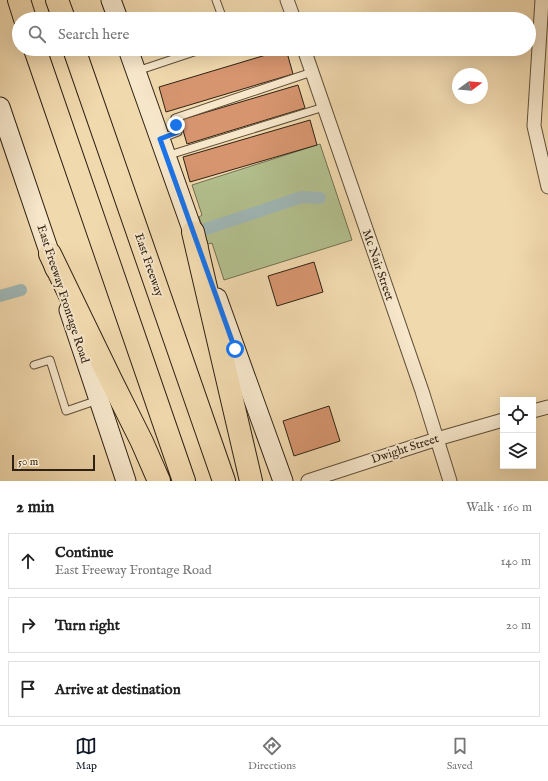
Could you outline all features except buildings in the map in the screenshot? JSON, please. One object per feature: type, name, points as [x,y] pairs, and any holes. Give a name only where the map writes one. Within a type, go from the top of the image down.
[{"type":"highway","points":[[19,0],[23,12]]},
{"type":"highway","points":[[57,0],[61,12]]},
{"type":"highway","points":[[37,56],[184,481]]},
{"type":"highway","name":"East Freeway","points":[[76,56],[224,481]]},
{"type":"highway","points":[[193,232],[251,481]]},
{"type":"highway","points":[[50,254],[142,442],[159,481]]},
{"type":"main road","points":[[111,0],[115,12]]},
{"type":"main road","points":[[130,56],[283,481]]},
{"type":"main road","name":"East Freeway Frontage Road","points":[[0,107],[126,481]]},
{"type":"street","points":[[287,0],[290,12]]},
{"type":"street","points":[[542,0],[534,126],[548,187]]},
{"type":"street","name":"Mc Nair Street","points":[[306,56],[422,391],[450,481]]},
{"type":"street","points":[[536,410],[548,407]]},
{"type":"street","name":"Dwight Street","points":[[308,481],[437,439],[500,421]]},
{"type":"lane","points":[[216,0],[220,12]]},
{"type":"lane","points":[[136,72],[183,56]]},
{"type":"lane","points":[[160,139],[178,132],[175,118],[312,72]]},
{"type":"lane","points":[[166,156],[324,107]]},
{"type":"lane","points":[[34,365],[50,360],[66,411],[98,400]]},
{"type":"green space","points":[[320,144],[352,240],[224,280],[212,243],[208,244],[199,217],[202,215],[192,185]]},
{"type":"waterway","points":[[203,230],[302,197],[320,198]]},
{"type":"waterway","points":[[0,296],[21,290]]},
{"type":"route","points":[[176,125],[178,132],[160,139],[235,349]]}]
